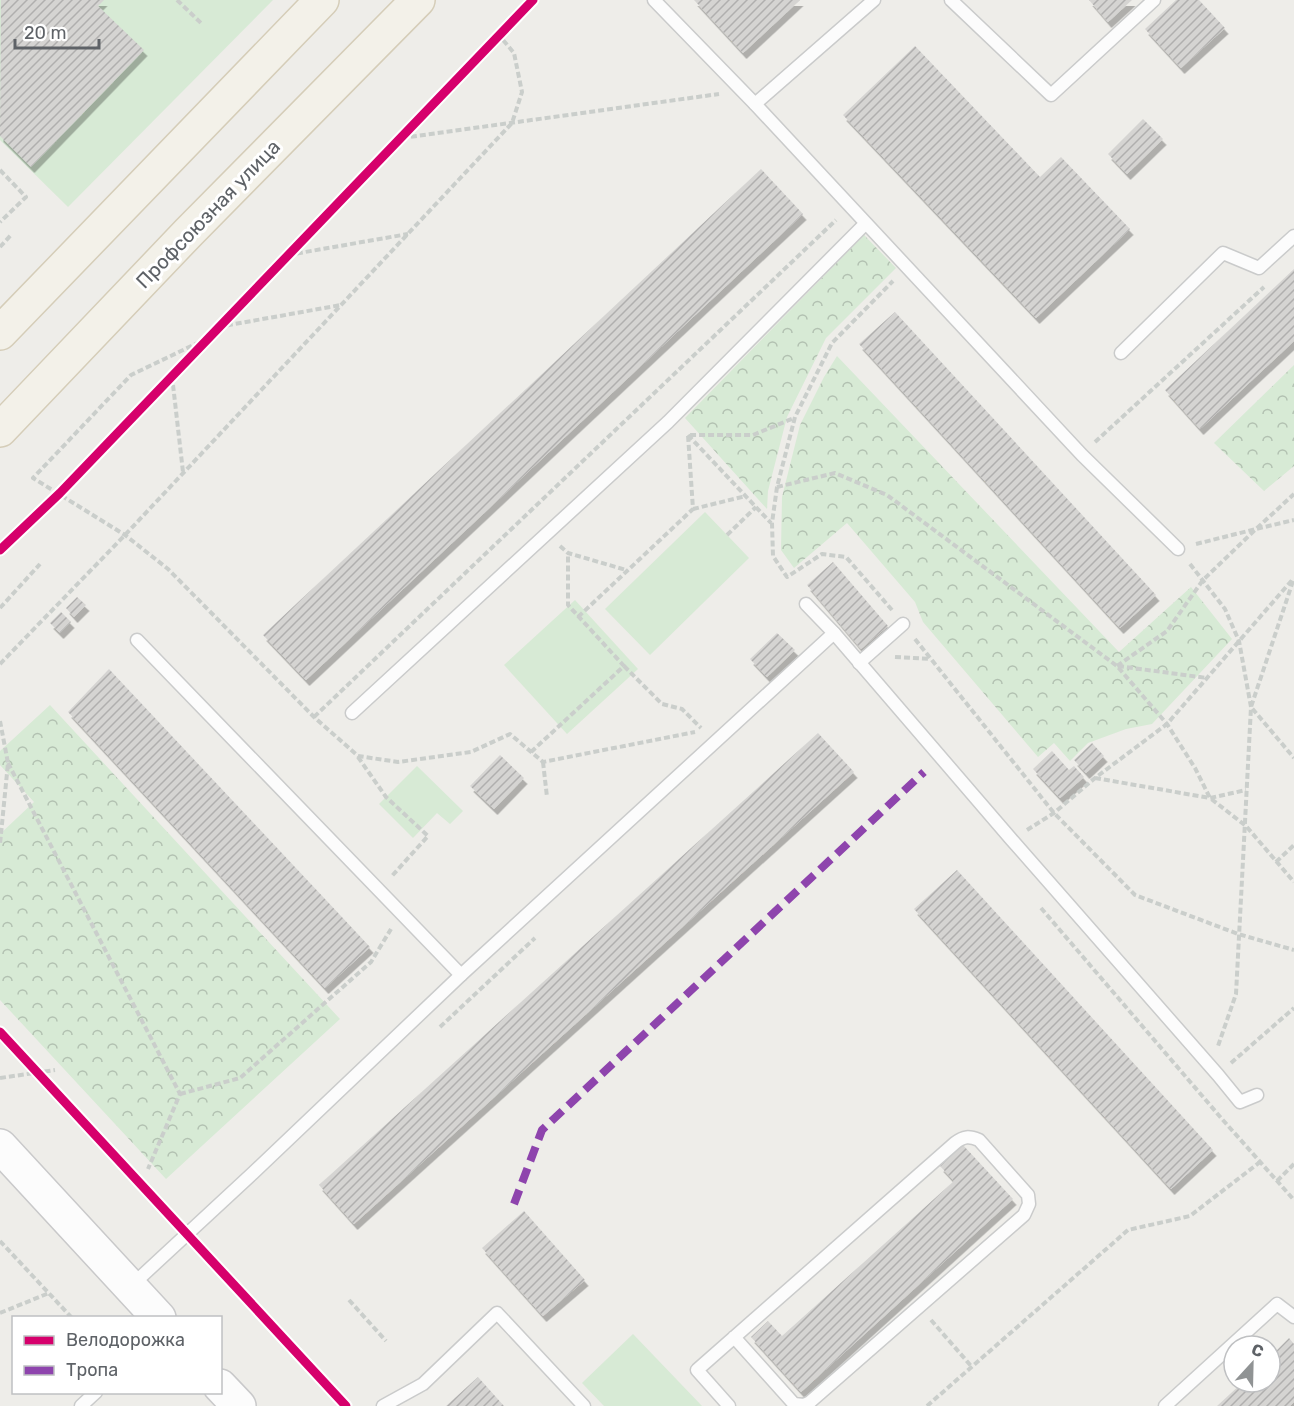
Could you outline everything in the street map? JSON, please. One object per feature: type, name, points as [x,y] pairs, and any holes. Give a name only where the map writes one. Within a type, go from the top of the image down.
[{"type":"main road","points":[[0,333],[322,0]]},
{"type":"main road","name":"Профсоюзная улица","points":[[0,430],[188,233],[418,0]]},
{"type":"main road","points":[[0,1146],[158,1316]]},
{"type":"main road","points":[[222,1388],[239,1406]]},
{"type":"lane","points":[[654,0],[755,104],[1082,455],[1178,549]]},
{"type":"lane","points":[[755,104],[874,0]]},
{"type":"lane","points":[[951,0],[1051,95],[1154,0]]},
{"type":"lane","points":[[352,713],[668,422],[865,224]]},
{"type":"lane","points":[[1121,353],[1223,253],[1259,268],[1294,236]]},
{"type":"lane","points":[[806,604],[834,633],[1240,1102],[1257,1095]]},
{"type":"lane","points":[[859,663],[903,624]]},
{"type":"lane","points":[[130,1287],[461,975],[834,633]]},
{"type":"lane","points":[[137,640],[461,975]]},
{"type":"lane","points":[[729,1406],[697,1370],[734,1337],[961,1138],[970,1137],[979,1140],[1028,1195],[1029,1204],[1024,1215],[804,1405],[794,1404],[787,1398],[734,1337]]},
{"type":"lane","points":[[1165,1406],[1277,1304],[1294,1317]]},
{"type":"lane","points":[[383,1406],[423,1384],[497,1313],[584,1406]]},
{"type":"lane","points":[[81,1406],[94,1394]]},
{"type":"path","points":[[177,0],[201,22]]},
{"type":"path","points":[[0,664],[512,123],[522,92],[514,53],[498,34]]},
{"type":"path","points":[[402,138],[742,91]]},
{"type":"path","points":[[0,170],[26,197],[0,222]]},
{"type":"path","points":[[314,717],[849,207]]},
{"type":"path","points":[[288,255],[408,234]]},
{"type":"path","points":[[0,247],[11,235]]},
{"type":"path","points":[[906,268],[832,342],[795,417],[777,487],[772,523],[773,556],[787,577],[822,554],[846,557],[903,624],[1054,813],[1135,895],[1238,934],[1294,950]]},
{"type":"path","points":[[1109,428],[1268,284]]},
{"type":"path","points":[[218,327],[341,305]]},
{"type":"path","points":[[33,478],[131,375],[208,338]]},
{"type":"path","points":[[172,376],[183,473]]},
{"type":"path","points":[[688,435],[753,435],[795,417]]},
{"type":"path","points":[[668,422],[688,435],[772,523]]},
{"type":"path","points":[[688,435],[693,509]]},
{"type":"path","points":[[777,487],[835,473],[887,495],[1117,666],[1167,724],[1195,768],[1210,798],[1246,826],[1294,882]]},
{"type":"path","points":[[1117,666],[1167,631],[1203,580],[1294,494]]},
{"type":"path","points":[[578,617],[693,509],[746,496]]},
{"type":"path","points":[[727,535],[756,507]]},
{"type":"path","points":[[1215,1071],[1236,994],[1251,707],[1239,641],[1225,609],[1178,549],[1294,520]]},
{"type":"path","points":[[626,570],[568,553],[568,605],[662,704],[682,709],[704,730]]},
{"type":"path","points":[[0,608],[40,564]]},
{"type":"path","points":[[1011,839],[1054,813],[1095,778],[1167,724],[1294,578]]},
{"type":"path","points":[[1251,707],[1294,578]]},
{"type":"path","points":[[531,752],[624,666]]},
{"type":"path","points":[[1117,666],[1207,678]]},
{"type":"path","points":[[1251,707],[1294,758]]},
{"type":"path","points":[[0,721],[8,763],[0,844]]},
{"type":"path","points":[[358,756],[386,797],[428,837],[379,892]]},
{"type":"path","points":[[543,762],[546,797]]},
{"type":"path","points":[[8,763],[180,1094]]},
{"type":"path","points":[[1095,778],[1210,798],[1246,790]]},
{"type":"path","points":[[1276,862],[1294,845]]},
{"type":"path","points":[[180,1094],[240,1078],[371,962],[393,925]]},
{"type":"path","points":[[1215,1071],[1294,1008]]},
{"type":"path","points":[[29,1064],[44,1081]]},
{"type":"path","points":[[0,1078],[55,1070]]},
{"type":"path","points":[[148,1169],[180,1094]]},
{"type":"path","points":[[927,1406],[1128,1230],[1190,1216],[1260,1162]]},
{"type":"path","points":[[1277,1180],[1294,1164]]},
{"type":"path","points":[[0,1241],[71,1316]]},
{"type":"path","points":[[0,1312],[49,1293]]},
{"type":"path","points":[[349,1300],[386,1341]]},
{"type":"path","points":[[919,1306],[972,1367]]},
{"type":"green space","points":[[0,0],[273,0],[68,207],[0,140]]},
{"type":"green space","points":[[864,235],[896,268],[826,338],[787,417],[768,491],[767,509],[685,418]]},
{"type":"green space","points":[[837,356],[1119,652],[1191,587],[1232,639],[1152,724],[1126,729],[1088,743],[1070,761],[1054,743],[1038,757],[923,622],[915,602],[847,523],[794,568],[781,550],[782,497],[800,425]]},
{"type":"green space","points":[[1294,365],[1294,466],[1264,491],[1214,443]]},
{"type":"green space","points":[[705,512],[749,558],[650,655],[605,609]]},
{"type":"green space","points":[[575,600],[638,669],[567,734],[504,665]]},
{"type":"green space","points":[[50,705],[340,1019],[166,1179],[0,1000],[0,834],[34,802],[0,765],[0,751]]},
{"type":"green space","points":[[417,766],[463,811],[450,824],[437,813],[413,838],[379,804]]},
{"type":"green space","points":[[633,1334],[702,1406],[604,1406],[582,1383]]},
{"type":"building","points":[[1,0],[104,0],[98,6],[144,50],[31,167],[0,136]]},
{"type":"building","points":[[694,0],[800,0],[743,53]]},
{"type":"building","points":[[1089,0],[1132,0],[1108,22]]},
{"type":"building","points":[[1176,0],[1199,0],[1225,28],[1181,68],[1145,29]]},
{"type":"building","points":[[915,46],[1040,177],[1061,157],[1130,229],[1036,318],[843,115]]},
{"type":"building","points":[[1143,119],[1163,139],[1127,174],[1108,154]]},
{"type":"building","points":[[761,169],[803,214],[306,680],[263,635]]},
{"type":"building","points":[[1294,269],[1294,341],[1200,429],[1165,390]]},
{"type":"building","points":[[895,312],[1156,595],[1120,628],[859,344]]},
{"type":"building","points":[[833,562],[888,626],[861,649],[807,585]]},
{"type":"building","points":[[77,597],[86,605],[74,617],[66,608]]},
{"type":"building","points":[[61,612],[71,622],[60,633],[50,623]]},
{"type":"building","points":[[777,633],[795,650],[767,677],[750,659]]},
{"type":"building","points":[[109,669],[370,947],[325,988],[68,712]]},
{"type":"building","points":[[818,733],[854,772],[354,1224],[319,1185]]},
{"type":"building","points":[[1092,743],[1104,756],[1086,773],[1074,760]]},
{"type":"building","points":[[1052,751],[1069,770],[1074,766],[1084,777],[1060,798],[1033,769]]},
{"type":"building","points":[[500,755],[524,778],[494,809],[470,786]]},
{"type":"building","points":[[957,870],[1213,1150],[1171,1189],[914,909]]},
{"type":"building","points":[[963,1145],[1013,1199],[801,1392],[751,1337],[768,1321],[782,1336],[954,1181],[940,1166]]},
{"type":"building","points":[[524,1211],[585,1280],[543,1316],[482,1248]]},
{"type":"building","points":[[1289,1338],[1294,1344],[1294,1402],[1290,1406],[1217,1406],[1230,1394],[1282,1394],[1282,1345]]},
{"type":"building","points":[[478,1377],[504,1406],[446,1406]]},
{"type":"marked path","points":[[514,1204],[542,1130],[924,772]]},
{"type":"cycle path","points":[[0,550],[60,493],[533,0]]},
{"type":"cycle path","points":[[0,1032],[346,1406]]}]
